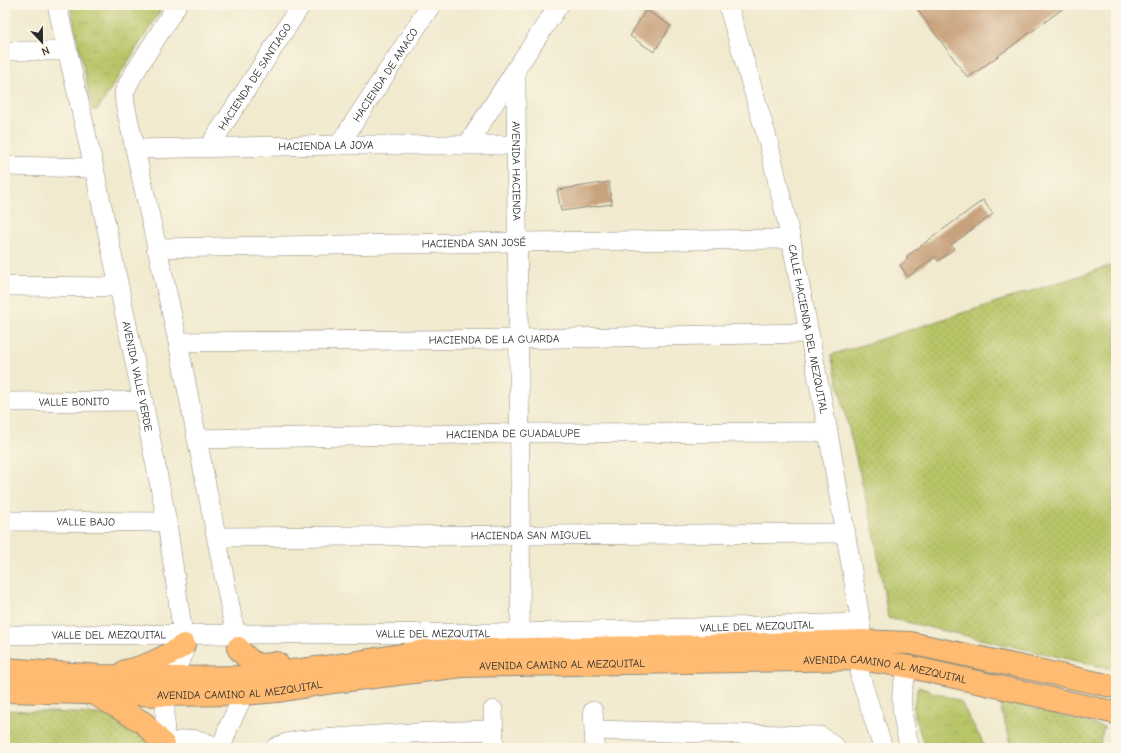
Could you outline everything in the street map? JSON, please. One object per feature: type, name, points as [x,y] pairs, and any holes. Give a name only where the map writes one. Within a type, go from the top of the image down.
[{"type":"main road","points":[[164,747],[144,723],[97,685],[169,654],[184,640]]},
{"type":"main road","name":"AVENIDA CAMINO AL MEZQUITAL","points":[[244,686],[333,666],[425,651],[706,646],[861,641],[910,643],[1116,687]]},
{"type":"main road","name":"AVENIDA CAMINO AL MEZQUITAL","points":[[5,691],[97,685],[244,686],[278,691],[333,682],[462,666],[861,641],[910,667],[1116,713]]},
{"type":"main road","points":[[237,642],[252,663],[263,666],[364,649],[388,648],[425,651]]},
{"type":"main road","name":"AVENIDA CAMINO AL MEZQUITAL","points":[[5,669],[97,685]]},
{"type":"street","name":"AVENIDA VALLE VERDE","points":[[57,5],[66,51],[94,168],[167,522],[184,640],[183,654],[168,686]]},
{"type":"street","points":[[177,5],[130,80],[124,93],[125,104],[198,439],[244,686],[221,748]]},
{"type":"street","name":"HACIENDA DE SANTIAGO","points":[[209,148],[301,5]]},
{"type":"street","name":"HACIENDA DE AMACO","points":[[339,145],[431,5]]},
{"type":"street","points":[[468,144],[559,5]]},
{"type":"street","name":"CALLE HACIENDA DEL MEZQUITAL","points":[[728,5],[768,141],[791,239],[846,533],[861,641],[860,676],[879,747]]},
{"type":"street","points":[[5,51],[66,51]]},
{"type":"street","name":"AVENIDA HACIENDA","points":[[516,69],[521,434],[520,633]]},
{"type":"street","name":"HACIENDA LA JOYA","points":[[136,149],[339,145],[516,145]]},
{"type":"street","points":[[5,166],[94,168]]},
{"type":"street","name":"HACIENDA SAN JOSÉ","points":[[156,248],[791,239]]},
{"type":"street","points":[[5,286],[119,287]]},
{"type":"street","name":"HACIENDA DE LA GUARDA","points":[[178,342],[519,339],[809,333]]},
{"type":"street","name":"VALLE BONITO","points":[[5,402],[143,401]]},
{"type":"street","name":"HACIENDA DE GUADALUPE","points":[[198,439],[521,434],[828,432]]},
{"type":"street","name":"VALLE BAJO","points":[[5,521],[167,522]]},
{"type":"street","name":"HACIENDA SAN MIGUEL","points":[[217,537],[846,533]]},
{"type":"street","name":"VALLE DEL MEZQUITAL","points":[[5,635],[237,642],[520,633],[861,641]]},
{"type":"street","points":[[879,747],[908,742],[901,698],[903,683],[910,667]]},
{"type":"street","points":[[164,747],[168,686]]},
{"type":"street","points":[[275,748],[288,743],[408,732],[494,739],[493,710]]},
{"type":"street","points":[[593,711],[594,739],[820,736],[836,748]]},
{"type":"street","points":[[164,747],[186,739],[205,742],[215,748]]},
{"type":"green space","points":[[70,5],[164,5],[98,109],[93,111]]},
{"type":"green space","points":[[1116,264],[1116,670],[888,618],[874,532],[831,355]]},
{"type":"green space","points":[[918,687],[960,701],[986,748],[925,748],[913,710]]},
{"type":"green space","points":[[998,699],[1104,727],[1099,748],[1026,748],[1011,743]]},
{"type":"green space","points":[[5,710],[120,715],[150,733],[150,748],[5,748]]},
{"type":"building","points":[[914,5],[1068,5],[968,78]]},
{"type":"building","points":[[646,10],[671,26],[654,52],[630,36]]},
{"type":"building","points":[[609,182],[612,204],[561,211],[557,190]]},
{"type":"building","points":[[983,200],[993,214],[951,245],[954,249],[938,261],[935,257],[908,277],[900,265],[908,259],[906,257]]}]
